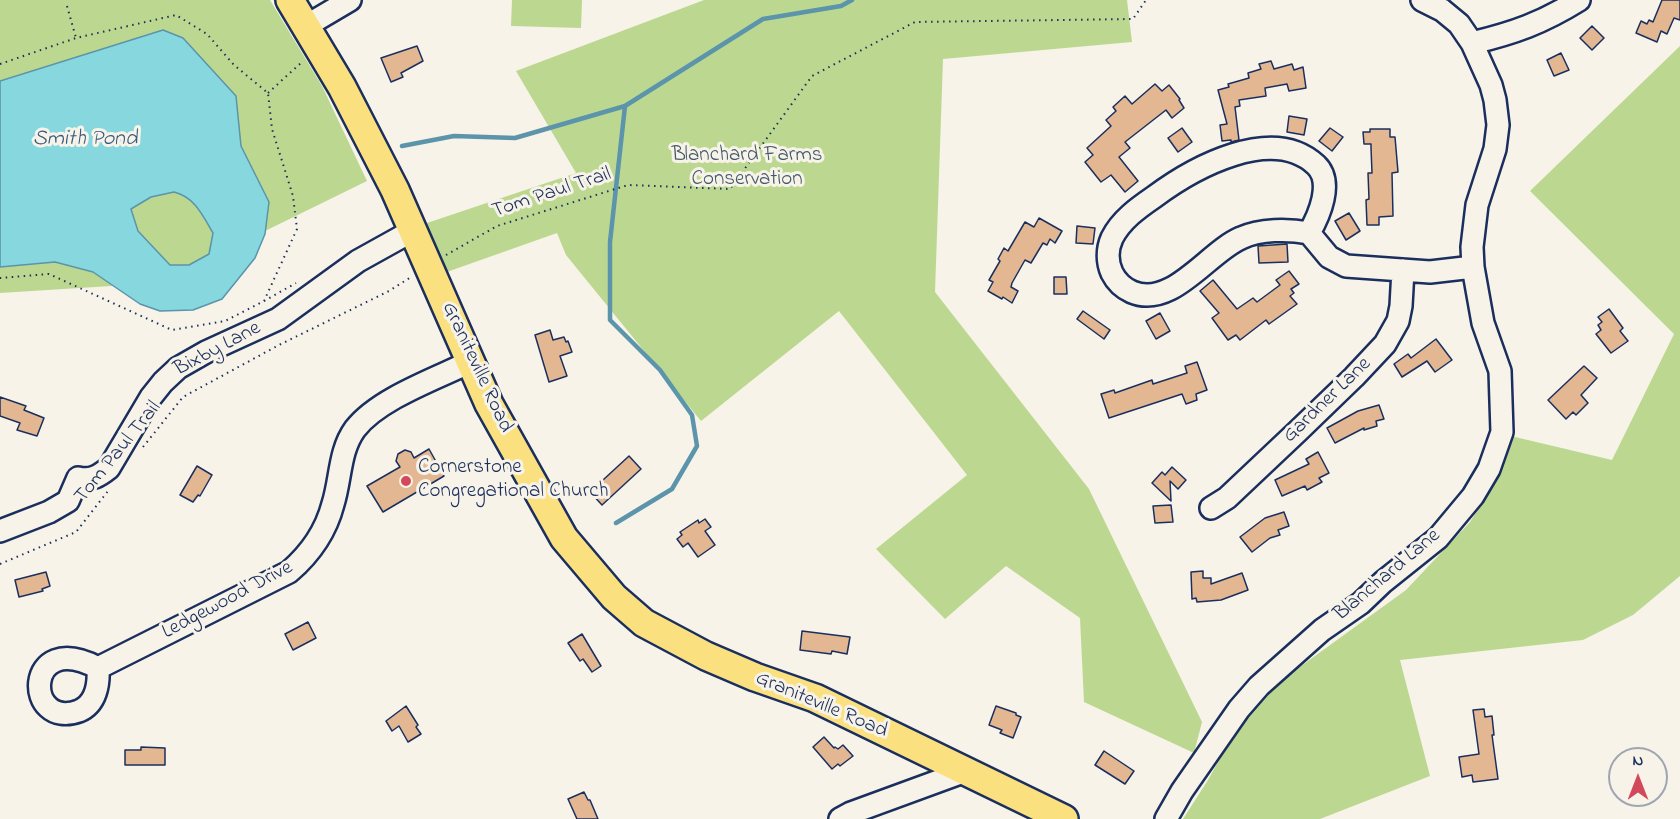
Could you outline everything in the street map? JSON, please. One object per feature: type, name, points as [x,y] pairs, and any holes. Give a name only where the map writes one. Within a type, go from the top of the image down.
[{"type":"main road","name":"Graniteville Road","points":[[290,0],[342,87],[395,190],[489,404],[564,538],[614,597],[640,619],[706,656],[755,678],[815,698],[963,772],[1064,819]]},
{"type":"street","points":[[312,36],[350,0]]},
{"type":"street","name":"Blanchard Lane","points":[[1166,819],[1182,791],[1239,710],[1259,686],[1322,630],[1361,603],[1383,582],[1438,538],[1473,495],[1489,469],[1503,424],[1500,371],[1483,323],[1473,267],[1472,247],[1477,205],[1495,149],[1498,124],[1491,85],[1472,43],[1459,24],[1442,10],[1422,0]]},
{"type":"street","points":[[1472,43],[1511,34],[1531,26],[1579,0]]},
{"type":"street","points":[[1309,233],[1321,205],[1324,176],[1320,170],[1309,159],[1282,150],[1238,153],[1199,168],[1141,206],[1124,220],[1109,245],[1108,261],[1114,276],[1122,285],[1132,292],[1148,295],[1170,289],[1239,238],[1260,233],[1297,231],[1309,233],[1336,262],[1362,268],[1430,272],[1473,267]]},
{"type":"street","name":"Bixby Lane","points":[[0,531],[49,512],[68,501],[78,478],[86,480],[98,477],[109,468],[151,397],[178,368],[206,352],[278,319],[358,261],[412,231]]},
{"type":"street","name":"Gardner Lane","points":[[1211,508],[1227,498],[1385,344],[1398,321],[1403,270]]},
{"type":"street","name":"Ledgewood Drive","points":[[98,668],[289,572],[304,559],[324,527],[333,504],[348,441],[356,428],[382,405],[470,362]]},
{"type":"street","points":[[840,819],[963,772]]},
{"type":"path","name":"Tom Paul Trail","points":[[140,451],[183,397],[279,345],[389,291],[497,226],[625,185],[730,189],[812,76],[915,22],[1132,19],[1146,0]]},
{"type":"path","points":[[67,6],[76,39]]},
{"type":"path","points":[[0,64],[76,39],[176,15],[207,34],[234,65],[268,93],[272,129],[293,196],[297,229],[264,301],[225,321],[172,330],[49,274],[0,279]]},
{"type":"path","points":[[268,93],[282,82],[312,36]]},
{"type":"path","name":"Tom Paul Trail","points":[[0,564],[76,532],[111,487]]},
{"type":"green space","points":[[0,0],[270,0],[322,86],[367,181],[159,283],[0,293]]},
{"type":"green space","points":[[512,0],[582,0],[581,28],[511,26]]},
{"type":"green space","name":"Blanchard Farms Conservation","points":[[704,0],[1127,0],[1132,42],[943,59],[935,292],[1089,489],[1202,722],[1194,753],[1084,702],[1080,618],[1006,566],[945,619],[876,549],[967,475],[839,311],[701,421],[566,255],[557,233],[444,273],[424,224],[576,173],[516,71]]},
{"type":"green space","points":[[1680,46],[1680,576],[1633,615],[1583,640],[1400,660],[1430,776],[1320,819],[1183,819],[1240,722],[1268,690],[1406,590],[1470,522],[1502,470],[1511,436],[1612,460],[1674,334],[1530,191]]},
{"type":"water","name":"Smith Pond","points":[[163,30],[183,38],[236,96],[241,146],[269,202],[265,234],[255,258],[222,299],[193,310],[160,311],[140,304],[93,272],[55,262],[0,267],[0,81]],"holes":[[[174,192],[181,194],[198,208],[213,233],[209,254],[189,265],[170,265],[138,231],[131,209],[151,197]]]},
{"type":"building","points":[[1662,0],[1680,0],[1680,20],[1674,18],[1667,34],[1661,31],[1657,42],[1636,33],[1641,21],[1647,24],[1649,20],[1653,22]]},
{"type":"building","points":[[1592,26],[1604,38],[1592,50],[1580,38]]},
{"type":"building","points":[[417,46],[423,61],[401,73],[403,77],[391,82],[381,58]]},
{"type":"building","points":[[1561,53],[1569,70],[1554,76],[1547,60]]},
{"type":"building","points":[[1271,61],[1274,69],[1292,64],[1294,70],[1303,67],[1306,88],[1289,91],[1287,84],[1265,88],[1266,96],[1239,100],[1240,106],[1235,107],[1239,140],[1222,141],[1220,125],[1227,124],[1218,90],[1229,87],[1228,84],[1249,78],[1248,73],[1261,69],[1259,64]]},
{"type":"building","points":[[1155,84],[1162,91],[1169,85],[1184,108],[1172,118],[1166,110],[1125,142],[1130,148],[1119,157],[1138,181],[1125,192],[1111,175],[1101,182],[1085,162],[1093,155],[1087,148],[1111,126],[1106,120],[1116,111],[1113,107],[1125,96],[1132,104]]},
{"type":"building","points":[[1289,116],[1307,119],[1304,135],[1287,132]]},
{"type":"building","points":[[1182,128],[1192,142],[1178,152],[1168,138]]},
{"type":"building","points":[[1330,128],[1343,137],[1332,151],[1319,141]]},
{"type":"building","points":[[1370,129],[1390,129],[1390,137],[1395,137],[1398,172],[1392,173],[1393,216],[1379,217],[1379,225],[1367,225],[1368,173],[1372,173],[1371,144],[1364,144],[1363,132],[1370,132]]},
{"type":"building","points":[[1349,213],[1360,231],[1346,240],[1335,221]]},
{"type":"building","points":[[1039,218],[1062,231],[1055,243],[1050,239],[1047,245],[1043,243],[1031,263],[1025,260],[1012,283],[1011,287],[1018,291],[1012,303],[988,291],[993,282],[989,280],[1000,261],[998,259],[1004,248],[1008,251],[1025,222],[1034,227]]},
{"type":"building","points":[[1077,226],[1095,228],[1093,244],[1076,243]]},
{"type":"building","points":[[1287,244],[1288,262],[1259,263],[1258,246]]},
{"type":"building","points":[[1289,271],[1299,284],[1291,289],[1294,293],[1290,296],[1297,304],[1269,324],[1266,320],[1240,340],[1236,335],[1228,340],[1212,318],[1219,313],[1200,291],[1213,280],[1237,309],[1253,298],[1257,302],[1280,285],[1276,280]]},
{"type":"building","points":[[1054,277],[1066,277],[1067,294],[1054,294]]},
{"type":"building","points":[[1609,309],[1623,328],[1620,331],[1628,341],[1611,353],[1596,334],[1601,330],[1598,325],[1602,322],[1598,317]]},
{"type":"building","points":[[1083,311],[1110,330],[1104,339],[1077,319]]},
{"type":"building","points":[[1160,313],[1170,331],[1156,339],[1146,321]]},
{"type":"building","points":[[550,330],[553,340],[564,337],[566,342],[568,341],[572,352],[560,356],[567,376],[549,382],[535,335]]},
{"type":"building","points":[[1436,339],[1452,360],[1435,372],[1427,361],[1402,377],[1394,364],[1408,354],[1411,358]]},
{"type":"building","points":[[1197,362],[1207,390],[1196,394],[1197,400],[1186,404],[1182,394],[1109,418],[1101,394],[1114,390],[1115,393],[1152,380],[1153,384],[1187,373],[1185,366]]},
{"type":"building","points":[[1584,366],[1597,378],[1581,395],[1588,403],[1576,415],[1573,412],[1566,419],[1548,400]]},
{"type":"building","points":[[0,397],[26,406],[24,410],[44,418],[37,436],[17,430],[20,423],[0,416]]},
{"type":"building","points":[[1379,405],[1384,419],[1376,421],[1377,426],[1364,430],[1364,428],[1335,443],[1327,428],[1358,411]]},
{"type":"building","name":"Cornerstone Congregational Church","points":[[429,449],[444,476],[383,512],[367,486],[400,467],[396,461],[398,454],[405,450],[411,452],[414,458]]},
{"type":"building","points":[[1318,452],[1329,473],[1319,478],[1322,482],[1307,490],[1305,486],[1282,496],[1275,480],[1309,464],[1306,459]]},
{"type":"building","points":[[629,456],[641,469],[602,505],[590,492]]},
{"type":"building","points":[[197,466],[212,475],[200,496],[198,495],[193,502],[180,495]]},
{"type":"building","points":[[1172,467],[1186,480],[1178,489],[1170,481],[1171,501],[1152,483],[1162,472],[1165,475]]},
{"type":"building","points":[[1171,505],[1173,522],[1155,523],[1153,506]]},
{"type":"building","points":[[1284,512],[1289,526],[1278,530],[1280,535],[1270,538],[1252,552],[1240,537],[1265,518]]},
{"type":"building","points":[[705,519],[711,527],[705,531],[715,545],[698,557],[688,543],[683,547],[677,539],[682,535],[680,532],[698,520],[699,523]]},
{"type":"building","points":[[1203,571],[1203,578],[1211,578],[1211,584],[1242,573],[1248,590],[1221,600],[1197,602],[1196,598],[1192,599],[1191,572]]},
{"type":"building","points":[[46,572],[50,586],[42,589],[43,591],[19,597],[15,580]]},
{"type":"building","points":[[308,622],[316,638],[293,650],[285,634]]},
{"type":"building","points":[[802,631],[850,637],[847,654],[800,650]]},
{"type":"building","points":[[582,634],[601,666],[592,672],[583,659],[580,661],[568,643]]},
{"type":"building","points":[[406,706],[421,734],[408,742],[399,726],[392,731],[386,721]]},
{"type":"building","points":[[996,706],[1021,717],[1013,738],[989,725]]},
{"type":"building","points":[[1484,709],[1485,717],[1492,716],[1494,735],[1492,735],[1498,779],[1473,782],[1472,775],[1462,777],[1459,757],[1479,754],[1473,710]]},
{"type":"building","points":[[824,737],[834,748],[838,749],[843,745],[853,756],[832,769],[813,747]]},
{"type":"building","points":[[141,747],[165,748],[165,765],[125,765],[125,750],[141,750]]},
{"type":"building","points":[[1104,751],[1134,771],[1125,784],[1095,765]]},
{"type":"building","points":[[584,792],[598,819],[577,819],[568,799]]},
{"type":"waterway","points":[[402,146],[454,136],[515,138],[625,106],[763,19],[841,6],[852,0]]},
{"type":"waterway","points":[[616,523],[672,489],[697,446],[692,415],[660,370],[610,320],[610,242],[625,106]]},
{"type":"place","name":"Cornerstone Congregational Church","points":[[406,481]]}]
